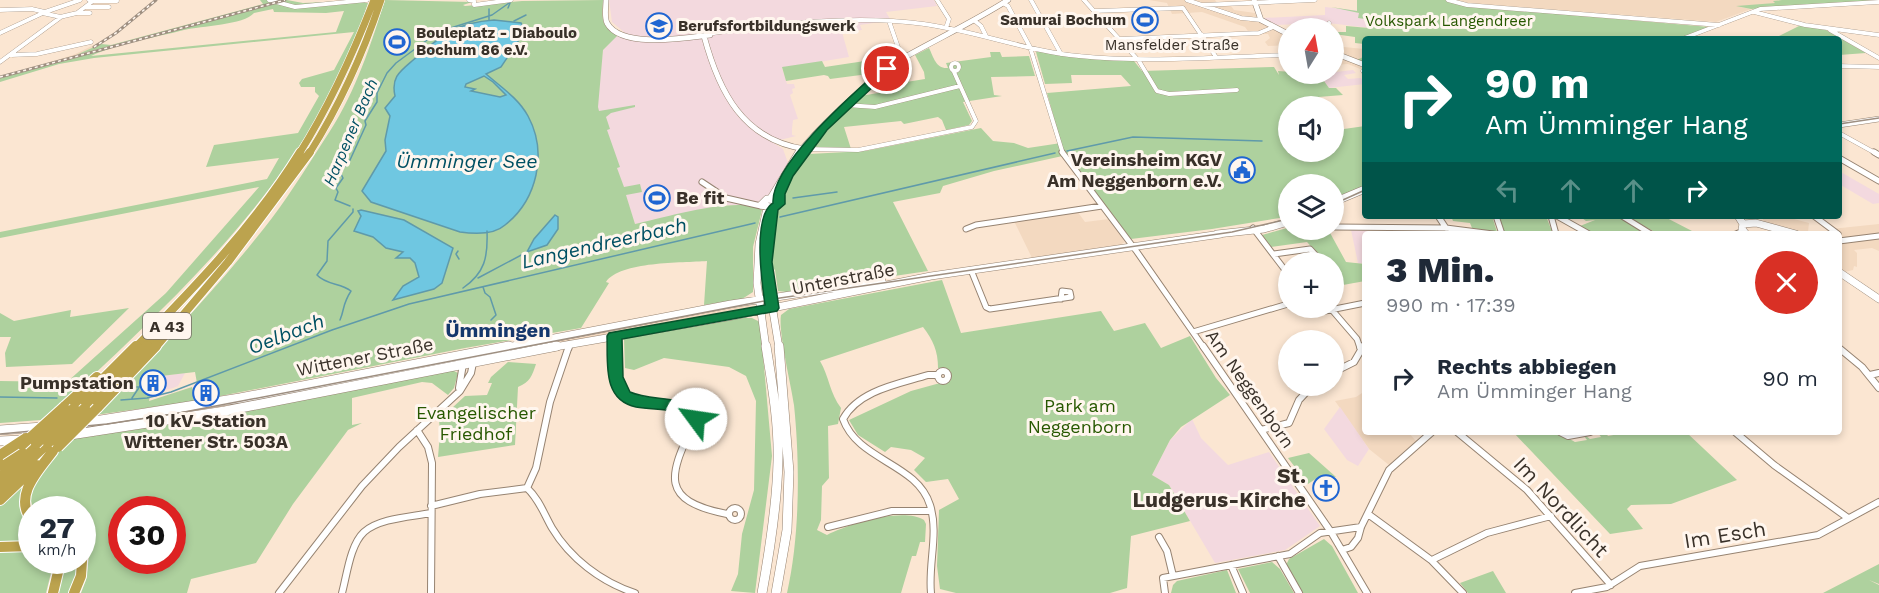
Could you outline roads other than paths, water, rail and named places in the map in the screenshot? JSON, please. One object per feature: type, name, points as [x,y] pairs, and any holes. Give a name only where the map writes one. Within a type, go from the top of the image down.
[{"type":"highway","name":"A 43","points":[[0,477],[74,408],[185,297],[274,193],[312,138],[342,84],[374,0]]},
{"type":"highway","name":"A 43","points":[[0,488],[53,447],[74,408],[170,324],[245,240],[293,179],[326,129],[350,82],[381,0]]},
{"type":"highway","points":[[0,500],[53,447],[97,408],[160,344],[213,284],[245,240]]},
{"type":"highway","points":[[0,455],[74,408]]},
{"type":"highway","points":[[0,465],[40,429]]},
{"type":"highway","points":[[26,496],[27,489],[53,447]]},
{"type":"highway","points":[[0,547],[18,546]]},
{"type":"highway","points":[[53,593],[58,574]]},
{"type":"highway","points":[[74,593],[81,574]]},
{"type":"main road","points":[[606,0],[606,21],[614,30],[634,38],[696,40],[706,44]]},
{"type":"main road","points":[[1255,1],[1261,20],[1278,30]]},
{"type":"main road","points":[[774,199],[791,163],[803,148],[846,105],[887,69],[1006,2]]},
{"type":"main road","points":[[659,39],[707,35]]},
{"type":"main road","points":[[681,39],[707,35]]},
{"type":"main road","points":[[707,35],[706,44],[710,52]]},
{"type":"main road","points":[[707,35],[720,83],[746,121],[767,139],[783,146],[803,148]]},
{"type":"main road","points":[[1344,59],[1362,69]]},
{"type":"main road","points":[[1842,125],[1879,119]]},
{"type":"main road","points":[[767,139],[803,148]]},
{"type":"main road","points":[[783,146],[791,163]]},
{"type":"main road","points":[[762,593],[773,530],[778,460],[773,395],[759,300],[758,253],[766,206],[774,199],[803,148]]},
{"type":"main road","points":[[1344,198],[1362,190]]},
{"type":"main road","points":[[766,206],[779,205],[774,199]]},
{"type":"main road","points":[[766,206],[765,262],[787,410],[789,472],[787,530],[777,593]]},
{"type":"main road","name":"Unterstraße","points":[[761,311],[771,303],[931,276],[1233,233],[1278,223]]},
{"type":"main road","points":[[1741,226],[1756,223],[1785,231]]},
{"type":"main road","points":[[1842,274],[1879,299]]},
{"type":"main road","name":"Wittener Straße","points":[[0,430],[102,421],[185,408],[759,300],[771,303]]},
{"type":"main road","name":"Wittener Straße","points":[[0,441],[83,434],[154,423],[569,344],[761,311]]},
{"type":"street","points":[[0,33],[43,13],[80,0]]},
{"type":"street","points":[[77,12],[91,1],[117,0]]},
{"type":"street","points":[[269,0],[295,8],[367,0]]},
{"type":"street","points":[[469,0],[474,1],[474,5],[510,0]]},
{"type":"street","points":[[938,0],[949,19],[946,28]]},
{"type":"street","points":[[1031,0],[1061,54]]},
{"type":"street","points":[[1084,0],[1136,59],[1155,89],[1161,92],[1237,90]]},
{"type":"street","points":[[1187,0],[1249,20],[1261,20]]},
{"type":"street","points":[[1205,5],[1315,0]]},
{"type":"street","points":[[1448,0],[1467,5],[1719,25]]},
{"type":"street","name":"Am Neggenborn","points":[[1006,2],[1030,47],[1059,148],[1133,247],[1261,430],[1331,532],[1367,593]]},
{"type":"street","points":[[1690,36],[1754,12],[1773,8],[1879,2]]},
{"type":"street","points":[[85,7],[109,6]]},
{"type":"street","points":[[1094,11],[1183,8],[1216,57]]},
{"type":"street","points":[[0,10],[32,9],[60,16],[77,12],[90,13]]},
{"type":"street","points":[[1754,12],[1829,29],[1879,35]]},
{"type":"street","points":[[0,62],[60,16]]},
{"type":"street","name":"Mansfelder Straße","points":[[707,35],[832,21],[889,21],[958,30],[1061,54],[1136,59],[1278,55]]},
{"type":"street","points":[[889,21],[899,50],[907,56]]},
{"type":"street","points":[[975,21],[981,26],[986,36]]},
{"type":"street","points":[[1119,39],[1261,33],[1271,28]]},
{"type":"street","points":[[1829,29],[1841,36]]},
{"type":"street","points":[[1842,37],[1879,58]]},
{"type":"street","points":[[10,55],[37,54],[91,42]]},
{"type":"street","points":[[6,58],[32,57]]},
{"type":"street","points":[[1842,66],[1879,68]]},
{"type":"street","points":[[803,148],[858,150],[969,128],[976,121],[954,72]]},
{"type":"street","points":[[846,105],[875,107],[960,86]]},
{"type":"street","points":[[1842,135],[1879,155]]},
{"type":"street","points":[[1842,160],[1879,181]]},
{"type":"street","points":[[702,182],[722,196],[739,202],[766,206]]},
{"type":"street","points":[[966,229],[976,225],[1102,206]]},
{"type":"street","points":[[1440,219],[1446,228]]},
{"type":"street","points":[[1562,219],[1584,231]]},
{"type":"street","points":[[1627,219],[1646,231]]},
{"type":"street","points":[[1818,219],[1834,231]]},
{"type":"street","points":[[1344,227],[1446,228],[1470,231]]},
{"type":"street","points":[[1254,229],[1278,260]]},
{"type":"street","points":[[1842,241],[1879,236]]},
{"type":"street","points":[[1842,237],[1846,240]]},
{"type":"street","points":[[1288,252],[1310,249],[1313,252]]},
{"type":"street","points":[[1274,254],[1278,253]]},
{"type":"street","points":[[971,270],[988,309],[1071,297]]},
{"type":"street","points":[[1344,307],[1362,304]]},
{"type":"street","points":[[1193,332],[1278,307]]},
{"type":"street","points":[[1339,318],[1357,339],[1361,350],[1356,360],[1344,367]]},
{"type":"street","points":[[614,336],[616,377],[624,396],[636,401],[684,408],[693,420],[675,462],[675,481],[678,490],[698,507],[728,514]]},
{"type":"street","points":[[527,488],[542,442],[550,401],[566,360],[569,344]]},
{"type":"street","points":[[1842,351],[1870,375],[1879,388]]},
{"type":"street","points":[[279,593],[359,488],[458,392],[468,378],[472,363],[467,354]]},
{"type":"street","points":[[458,392],[467,354]]},
{"type":"street","points":[[1870,375],[1879,373]]},
{"type":"street","points":[[932,593],[930,572],[933,524],[925,493],[918,484],[850,435],[843,419],[847,410],[858,400],[928,375],[937,375]]},
{"type":"street","points":[[1261,430],[1289,423],[1303,396]]},
{"type":"street","points":[[417,430],[428,447],[431,457],[431,593]]},
{"type":"street","points":[[1342,550],[1351,547],[1355,542],[1389,470],[1429,435]]},
{"type":"street","name":"Im Nordlicht","points":[[1461,435],[1505,470],[1551,516],[1611,585]]},
{"type":"street","points":[[1738,435],[1774,465],[1848,518]]},
{"type":"street","points":[[342,593],[359,540],[365,532],[375,526],[480,494],[527,488]]},
{"type":"street","points":[[527,488],[567,547],[619,591],[635,593]]},
{"type":"street","name":"Im Esch","points":[[1575,593],[1611,585],[1640,566],[1818,535],[1879,502]]},
{"type":"street","points":[[828,527],[892,511],[931,511]]},
{"type":"street","points":[[1368,514],[1399,534],[1432,560],[1463,593]]},
{"type":"street","points":[[1432,560],[1487,533],[1551,516]]},
{"type":"street","points":[[1165,593],[1163,578],[1294,552],[1320,533],[1361,527]]},
{"type":"street","points":[[1160,537],[1167,551],[1173,576]]},
{"type":"street","points":[[1278,556],[1299,593]]},
{"type":"street","points":[[1231,565],[1243,593]]},
{"type":"water","name":"Ümminger See","points":[[494,20],[521,23],[525,31],[501,67],[486,74],[514,98],[528,116],[534,130],[538,160],[532,189],[516,215],[495,231],[471,233],[460,232],[371,202],[362,191],[386,151],[385,140],[390,116],[385,108],[395,96],[394,84],[397,76],[447,33],[467,24]],"holes":[[[484,76],[506,95],[500,97],[471,91],[475,89],[465,87],[466,84]]]},
{"type":"water","points":[[358,211],[404,220],[453,248],[442,283],[434,289],[393,300],[403,286],[419,277],[415,263],[410,258],[396,258],[403,252],[386,248],[373,237],[354,231],[361,216]]},
{"type":"water","points":[[555,215],[558,217],[558,229],[547,245],[527,252],[534,239]]},
{"type":"waterway","name":"Harpener Bach","points":[[489,16],[509,3]]},
{"type":"waterway","name":"Harpener Bach","points":[[508,8],[510,3]]},
{"type":"waterway","name":"Harpener Bach","points":[[489,9],[489,16]]},
{"type":"waterway","points":[[514,21],[526,15]]},
{"type":"waterway","name":"Harpener Bach","points":[[350,206],[335,200],[338,192],[336,188],[343,178],[340,172],[350,160],[366,125],[365,121],[377,102],[377,93],[387,73],[396,63],[438,32],[489,16]]},
{"type":"waterway","name":"Harpener Bach","points":[[489,16],[489,20]]},
{"type":"waterway","name":"Langendreerbach","points":[[1067,151],[1133,137],[1262,141]]},
{"type":"waterway","name":"Langendreerbach","points":[[780,217],[1055,153]]},
{"type":"waterway","points":[[793,198],[837,192]]},
{"type":"waterway","name":"Harpener Bach","points":[[340,320],[351,291],[325,281],[317,275],[327,261],[328,241],[353,212],[353,209]]},
{"type":"waterway","name":"Oelbach","points":[[121,400],[147,398],[171,392],[332,330],[409,304],[755,223]]},
{"type":"waterway","name":"Harpener Bach","points":[[463,288],[476,276],[484,264],[487,231]]},
{"type":"waterway","points":[[458,251],[456,254],[459,259]]},
{"type":"waterway","points":[[478,278],[527,252]]},
{"type":"waterway","points":[[483,287],[485,293],[490,297],[496,315],[491,320]]},
{"type":"waterway","points":[[140,387],[147,386]]},
{"type":"waterway","points":[[132,398],[140,387]]},
{"type":"waterway","name":"Oelbach","points":[[0,397],[57,398]]},
{"type":"tram line","points":[[1842,124],[1879,118]]},
{"type":"tram line","points":[[1344,199],[1362,191]]},
{"type":"tram line","points":[[0,434],[107,424],[179,413],[780,298],[1232,232],[1278,221]]},
{"type":"railway","points":[[94,47],[116,33],[156,0]]},
{"type":"railway","points":[[0,77],[285,0]]},
{"type":"place","name":"Samurai Bochum","points":[[1145,20]]},
{"type":"place","name":"Berufsfortbildungswerk","points":[[659,26]]},
{"type":"place","name":"Bouleplatz - Diaboulo Bochum 86 e.V.","points":[[397,42]]},
{"type":"place","name":"Vereinsheim KGV Am Neggenborn e.V.","points":[[1242,170]]},
{"type":"place","name":"Be fit","points":[[657,198]]},
{"type":"place","name":"Pumpstation","points":[[153,383]]},
{"type":"place","name":"10 kV-Station Wittener Str. 503A","points":[[206,393]]},
{"type":"place","name":"St. Ludgerus-Kirche","points":[[1326,488]]},
{"type":"district","name":"Ümmingen","points":[[498,330]]},
{"type":"park label","name":"Volkspark Langendreer","points":[[1449,21]]},
{"type":"park label","name":"Park am Neggenborn","points":[[1080,416]]},
{"type":"park label","name":"Evangelischer Friedhof","points":[[476,423]]}]
